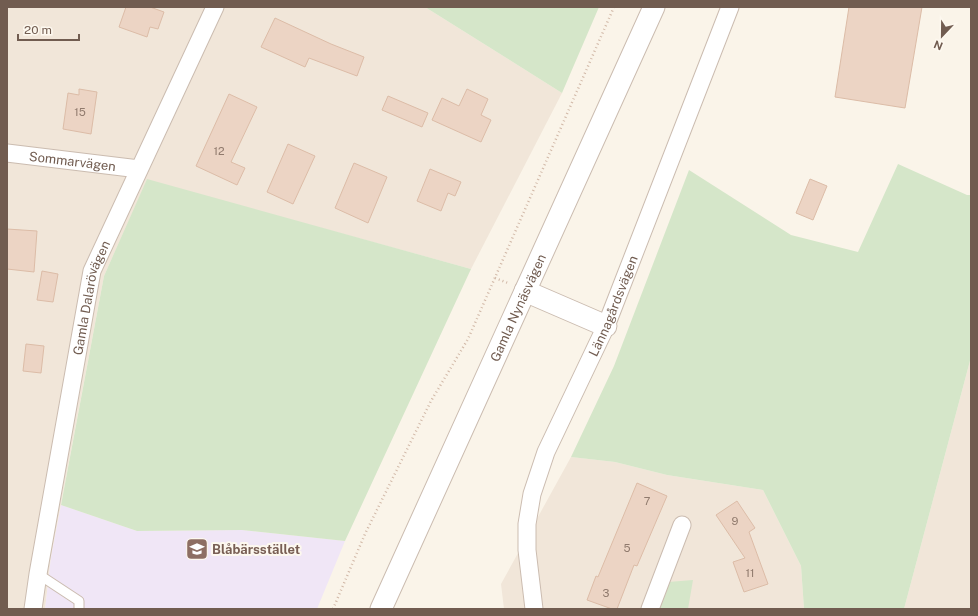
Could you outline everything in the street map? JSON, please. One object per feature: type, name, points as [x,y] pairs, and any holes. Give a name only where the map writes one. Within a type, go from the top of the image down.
[{"type":"street","name":"Gamla Dalarövägen","points":[[33,609],[92,271],[139,169],[193,58],[215,7]]},
{"type":"street","name":"Gamla Nynäsvägen","points":[[382,609],[654,7]]},
{"type":"street","name":"Lännagårdsvägen","points":[[534,609],[527,550],[527,524],[532,494],[546,452],[606,326],[730,7]]},
{"type":"street","name":"Sommarvägen","points":[[7,153],[139,169]]},
{"type":"street","points":[[525,291],[606,326]]},
{"type":"street","points":[[650,609],[682,525]]},
{"type":"lane","points":[[38,574],[79,601],[79,609]]},
{"type":"path","points":[[333,609],[365,534],[432,401],[468,339],[614,7]]},
{"type":"shaded area","points":[[7,7],[425,7],[562,93],[471,269],[147,180],[104,276],[51,557],[45,609],[7,609]]},
{"type":"shaded area","points":[[971,357],[971,609],[904,609]]},
{"type":"shaded area","points":[[571,457],[615,462],[667,475],[763,490],[801,566],[804,609],[504,609],[501,584]]},
{"type":"shaded area","name":"Blåbärsstället","points":[[61,505],[137,531],[242,530],[345,541],[317,609],[45,609],[51,557]]},
{"type":"green space","points":[[425,7],[599,7],[562,93]]},
{"type":"green space","points":[[898,164],[967,195],[971,195],[971,357],[904,609],[804,609],[801,566],[763,490],[667,475],[615,462],[571,457],[614,366],[689,170],[791,235],[858,252]]},
{"type":"green space","points":[[147,179],[471,269],[345,541],[242,530],[137,531],[61,505],[104,276]]},
{"type":"green space","points":[[693,580],[688,609],[658,609],[668,582]]},
{"type":"building","points":[[126,7],[150,7],[164,12],[158,29],[150,27],[147,37],[119,27]]},
{"type":"building","points":[[849,7],[922,7],[905,108],[835,97]]},
{"type":"building","points":[[275,18],[331,44],[364,57],[357,76],[309,58],[305,67],[261,47]]},
{"type":"building","points":[[79,89],[97,92],[91,134],[63,129],[68,93],[79,95]]},
{"type":"building","points":[[467,89],[488,99],[481,115],[491,120],[481,142],[432,120],[442,98],[459,106]]},
{"type":"building","points":[[229,94],[257,107],[231,162],[245,168],[237,185],[196,166]]},
{"type":"building","points":[[388,96],[428,113],[422,127],[382,110]]},
{"type":"building","points":[[288,144],[315,156],[293,204],[267,192]]},
{"type":"building","points":[[354,163],[387,177],[368,223],[335,208]]},
{"type":"building","points":[[430,169],[461,182],[455,196],[448,193],[441,211],[417,201]]},
{"type":"building","points":[[810,179],[827,186],[813,220],[796,213]]},
{"type":"building","points":[[7,229],[37,231],[34,272],[7,269]]},
{"type":"building","points":[[42,271],[58,274],[53,302],[37,300]]},
{"type":"building","points":[[26,344],[44,346],[41,373],[23,371]]},
{"type":"building","points":[[637,483],[667,496],[637,566],[634,565],[617,609],[612,609],[587,600]]},
{"type":"building","points":[[737,501],[755,528],[749,532],[768,584],[744,592],[733,562],[745,558],[716,515]]},
{"type":"place","name":"Blåbärsstället","points":[[197,549]]}]
